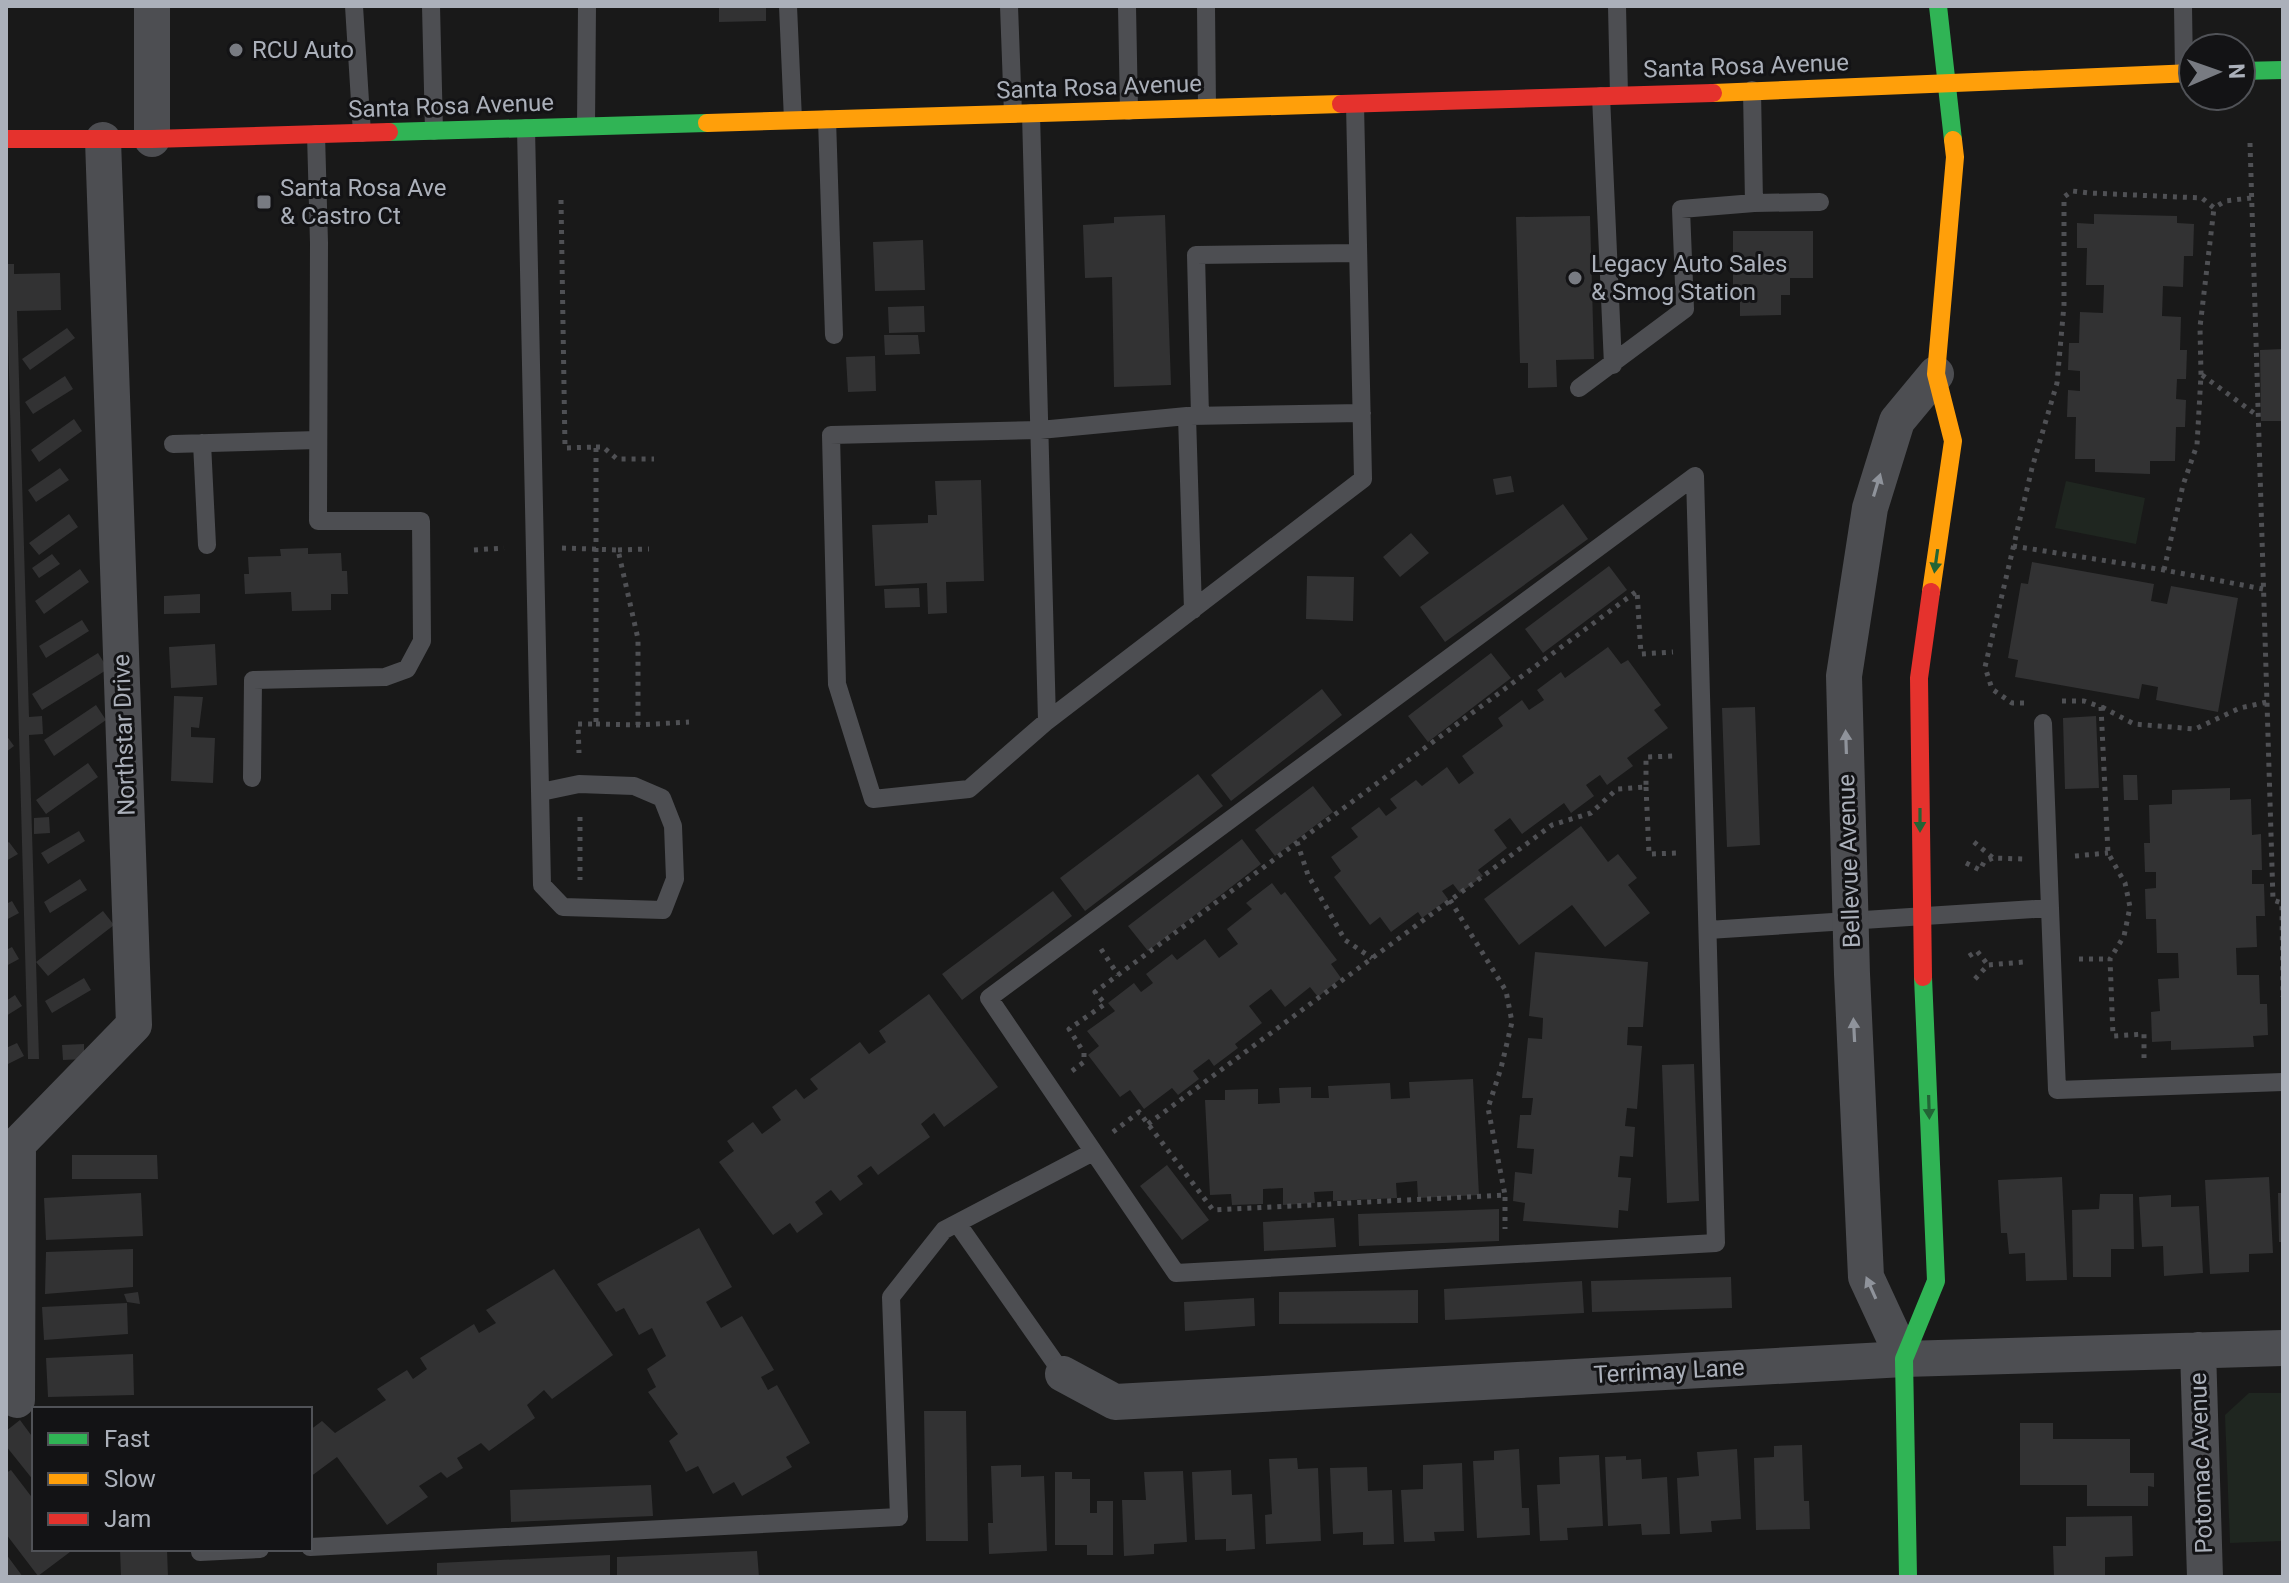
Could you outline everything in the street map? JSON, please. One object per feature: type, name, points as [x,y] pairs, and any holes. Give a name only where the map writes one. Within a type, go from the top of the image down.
[{"type":"main road","name":"Bellevue Avenue","points":[[1908,1577],[1904,1359],[1936,1281],[1921,917],[1919,678],[1953,441],[1936,374],[1955,157],[1938,6]]},
{"type":"main road","points":[[2257,71],[2283,70]]},
{"type":"main road","name":"Santa Rosa Avenue","points":[[6,139],[152,139],[1129,111],[2177,73]]},
{"type":"street","points":[[152,6],[152,139]]},
{"type":"street","name":"Northstar Drive","points":[[13,1382],[12,1142],[134,1025],[103,140]]},
{"type":"street","name":"Bellevue Avenue","points":[[1904,1359],[1866,1277],[1844,676],[1870,508],[1897,421],[1936,374]]},
{"type":"street","name":"Terrimay Lane","points":[[1063,1374],[1115,1402],[1904,1359],[2283,1348]]},
{"type":"street","name":"Potomac Avenue","points":[[2198,1350],[2205,1577]]},
{"type":"lane","points":[[354,6],[362,133]]},
{"type":"lane","points":[[431,6],[434,131]]},
{"type":"lane","points":[[586,126],[587,6]]},
{"type":"lane","points":[[788,6],[793,120]]},
{"type":"lane","points":[[1009,6],[1022,113],[1040,430],[1047,721]]},
{"type":"lane","points":[[1127,6],[1129,111]]},
{"type":"lane","points":[[1206,6],[1207,108]]},
{"type":"lane","points":[[1613,365],[1610,96],[1617,6]]},
{"type":"lane","points":[[2183,6],[2185,32]]},
{"type":"lane","points":[[1752,90],[1754,203]]},
{"type":"lane","points":[[1355,104],[1362,413],[1363,479],[1047,721],[969,789],[873,799],[837,684],[831,435],[1040,430],[1193,416],[1362,413]]},
{"type":"lane","points":[[827,119],[834,335]]},
{"type":"lane","points":[[526,128],[542,885],[563,907],[663,910],[675,879],[673,826],[662,798],[634,786],[579,784],[541,792]]},
{"type":"lane","points":[[252,778],[253,680],[385,677],[407,669],[422,641],[421,521],[318,521],[319,243],[316,134]]},
{"type":"lane","points":[[1579,388],[1685,309],[1681,209],[1820,202]]},
{"type":"lane","points":[[1193,610],[1196,255],[1358,253]]},
{"type":"lane","points":[[173,444],[318,440]]},
{"type":"lane","points":[[202,443],[207,545]]},
{"type":"lane","points":[[1695,476],[1708,930],[1716,1243],[1176,1273],[989,998],[1695,476]]},
{"type":"lane","points":[[2043,723],[2057,1090],[2283,1082]]},
{"type":"lane","points":[[1708,930],[2050,908]]},
{"type":"lane","points":[[312,1547],[899,1517],[891,1297],[944,1230],[1093,1152]]},
{"type":"lane","points":[[957,1223],[1063,1374]]},
{"type":"lane","points":[[200,1552],[220,1551]]},
{"type":"path","points":[[2250,143],[2273,900],[2282,903],[2283,997]]},
{"type":"path","points":[[2027,702],[2012,703],[1992,689],[1985,667],[2032,468],[2057,383],[2064,305],[2064,197],[2072,191],[2202,198],[2214,208]]},
{"type":"path","points":[[2214,208],[2225,201],[2251,198]]},
{"type":"path","points":[[561,200],[565,448],[603,447],[617,459],[654,459]]},
{"type":"path","points":[[2164,570],[2183,485],[2197,445],[2200,327],[2214,208]]},
{"type":"path","points":[[2201,375],[2258,416]]},
{"type":"path","points":[[596,447],[596,724]]},
{"type":"path","points":[[2013,546],[2263,589]]},
{"type":"path","points":[[474,550],[504,548]]},
{"type":"path","points":[[561,548],[649,549]]},
{"type":"path","points":[[618,550],[638,639],[638,725]]},
{"type":"path","points":[[1068,1074],[1084,1062],[1084,1053],[1069,1029],[1105,1004],[1095,992],[1637,591],[1641,654],[1673,651],[1674,666]]},
{"type":"path","points":[[2055,701],[2084,701],[2134,724],[2195,729],[2240,708],[2267,702]]},
{"type":"path","points":[[2101,707],[2108,853],[2125,883],[2130,907],[2124,936],[2110,959],[2113,1036],[2144,1034],[2144,1062]]},
{"type":"path","points":[[579,753],[578,724],[689,722]]},
{"type":"path","points":[[1678,755],[1646,757],[1649,854],[1683,853]]},
{"type":"path","points":[[1148,1124],[1552,825],[1591,813],[1617,789],[1646,787]]},
{"type":"path","points":[[580,817],[580,883]]},
{"type":"path","points":[[1297,842],[1308,875],[1345,940],[1372,958]]},
{"type":"path","points":[[1974,842],[1993,858]]},
{"type":"path","points":[[2070,857],[2108,853]]},
{"type":"path","points":[[1966,863],[1980,870],[1984,862],[1993,858],[2026,859]]},
{"type":"path","points":[[1450,900],[1506,991],[1512,1022],[1488,1108],[1505,1195],[1506,1254]]},
{"type":"path","points":[[1099,945],[1118,975]]},
{"type":"path","points":[[1969,956],[1977,951],[1988,965]]},
{"type":"path","points":[[2074,959],[2110,959]]},
{"type":"path","points":[[1975,979],[1988,965],[2031,962]]},
{"type":"path","points":[[1104,1120],[1113,1132],[1139,1112],[1213,1210],[1505,1195]]},
{"type":"shaded area","points":[[2066,481],[2145,498],[2136,544],[2055,528]]},
{"type":"shaded area","points":[[2249,1393],[2283,1393],[2283,1541],[2230,1543],[2225,1415]]},
{"type":"building","points":[[719,6],[766,6],[766,21],[719,22]]},
{"type":"building","points":[[2094,214],[2177,216],[2177,223],[2194,224],[2193,256],[2184,256],[2183,287],[2163,286],[2162,316],[2181,317],[2180,350],[2187,350],[2186,379],[2177,379],[2176,399],[2186,400],[2185,427],[2176,427],[2175,461],[2150,461],[2150,474],[2095,472],[2095,459],[2075,459],[2076,417],[2067,417],[2068,390],[2080,391],[2080,371],[2068,370],[2069,343],[2079,343],[2080,312],[2103,313],[2104,285],[2086,285],[2087,248],[2077,248],[2077,223],[2094,224]]},
{"type":"building","points":[[1165,215],[1171,385],[1114,387],[1112,277],[1085,278],[1083,225],[1114,223],[1114,217]]},
{"type":"building","points":[[1590,216],[1594,359],[1556,360],[1557,387],[1528,388],[1528,363],[1520,363],[1516,217]]},
{"type":"building","points":[[1733,231],[1813,231],[1813,278],[1790,278],[1790,295],[1781,295],[1781,315],[1740,316],[1740,298],[1733,298]]},
{"type":"building","points":[[923,240],[925,290],[875,291],[873,242]]},
{"type":"building","points":[[6,264],[14,264],[14,274],[60,273],[61,310],[17,311],[29,717],[42,716],[43,734],[29,735],[39,1059],[28,1059]]},
{"type":"building","points":[[924,306],[925,332],[889,333],[888,307]]},
{"type":"building","points":[[67,328],[75,338],[30,370],[22,359]]},
{"type":"building","points":[[884,335],[918,335],[920,354],[885,355]]},
{"type":"building","points":[[2283,349],[2283,421],[2261,421],[2260,350]]},
{"type":"building","points":[[875,356],[876,391],[848,392],[846,357]]},
{"type":"building","points":[[65,376],[73,389],[33,414],[25,402]]},
{"type":"building","points":[[74,419],[82,431],[39,462],[31,450]]},
{"type":"building","points":[[60,468],[69,480],[36,502],[28,490]]},
{"type":"building","points":[[1511,476],[1514,492],[1496,495],[1493,479]]},
{"type":"building","points":[[981,480],[984,581],[946,582],[947,613],[928,614],[927,583],[875,586],[872,525],[928,523],[928,515],[937,515],[935,481]]},
{"type":"building","points":[[1563,504],[1588,539],[1445,642],[1420,607]]},
{"type":"building","points":[[69,514],[78,527],[39,555],[29,543]]},
{"type":"building","points":[[1411,533],[1429,553],[1400,577],[1383,557]]},
{"type":"building","points":[[308,548],[308,554],[341,553],[342,571],[347,571],[348,594],[331,594],[331,610],[292,611],[291,592],[245,594],[244,574],[249,574],[248,557],[281,556],[280,549]]},
{"type":"building","points":[[52,554],[60,564],[39,578],[32,568]]},
{"type":"building","points":[[2032,562],[2154,584],[2151,601],[2167,604],[2171,586],[2238,598],[2218,712],[2156,700],[2158,687],[2142,684],[2139,699],[2015,677],[2018,660],[2008,658],[2021,583],[2028,584]]},
{"type":"building","points":[[1609,566],[1627,590],[1543,653],[1525,629]]},
{"type":"building","points":[[80,569],[89,582],[44,614],[35,601]]},
{"type":"building","points":[[1307,576],[1354,577],[1353,621],[1306,619]]},
{"type":"building","points":[[919,588],[920,607],[885,608],[884,589]]},
{"type":"building","points":[[200,594],[200,613],[164,614],[164,596]]},
{"type":"building","points":[[82,620],[89,631],[46,658],[39,646]]},
{"type":"building","points":[[215,644],[217,685],[171,688],[169,647]]},
{"type":"building","points":[[1608,647],[1621,664],[1628,660],[1661,705],[1654,710],[1668,728],[1627,758],[1633,766],[1607,785],[1600,775],[1586,785],[1594,796],[1571,813],[1564,803],[1522,834],[1510,818],[1494,830],[1507,848],[1478,870],[1483,876],[1460,893],[1453,884],[1442,891],[1448,899],[1422,918],[1418,912],[1391,932],[1380,917],[1370,925],[1334,877],[1341,871],[1331,857],[1358,837],[1351,828],[1379,807],[1386,816],[1397,808],[1390,799],[1416,780],[1422,786],[1447,767],[1459,784],[1474,773],[1462,756],[1503,726],[1498,718],[1522,700],[1529,710],[1544,700],[1537,690],[1561,672],[1565,678]]},
{"type":"building","points":[[98,653],[108,669],[42,710],[32,694]]},
{"type":"building","points":[[1491,653],[1511,678],[1428,742],[1408,716]]},
{"type":"building","points":[[1322,689],[1342,715],[1231,801],[1211,775]]},
{"type":"building","points":[[174,696],[203,697],[199,728],[191,727],[191,737],[215,738],[213,783],[171,781]]},
{"type":"building","points":[[96,705],[106,720],[54,756],[44,740]]},
{"type":"building","points":[[1755,707],[1760,845],[1727,847],[1722,708]]},
{"type":"building","points":[[2096,716],[2099,788],[2065,789],[2063,718]]},
{"type":"building","points":[[6,735],[14,746],[6,752]]},
{"type":"building","points":[[88,763],[98,777],[46,814],[36,800]]},
{"type":"building","points":[[1198,774],[1223,806],[1085,911],[1060,878]]},
{"type":"building","points":[[2123,775],[2137,775],[2138,800],[2124,800]]},
{"type":"building","points":[[1313,786],[1333,812],[1275,856],[1255,830]]},
{"type":"building","points":[[2230,788],[2230,800],[2251,799],[2252,835],[2261,834],[2262,870],[2252,870],[2252,884],[2264,884],[2265,916],[2256,916],[2257,947],[2236,948],[2237,975],[2259,975],[2260,1004],[2267,1004],[2268,1035],[2253,1036],[2254,1047],[2171,1050],[2171,1041],[2152,1042],[2151,1012],[2160,1011],[2158,979],[2179,978],[2178,953],[2157,953],[2156,919],[2146,919],[2145,889],[2156,888],[2156,872],[2145,872],[2144,843],[2150,843],[2149,805],[2172,804],[2172,790]]},
{"type":"building","points":[[49,817],[50,833],[34,834],[34,818]]},
{"type":"building","points":[[1581,826],[1608,862],[1618,854],[1637,878],[1628,885],[1650,913],[1605,947],[1572,905],[1519,945],[1484,899]]},
{"type":"building","points":[[79,831],[85,841],[48,864],[41,853]]},
{"type":"building","points":[[1242,839],[1261,864],[1148,951],[1128,926]]},
{"type":"building","points":[[9,842],[18,854],[6,861],[6,844]]},
{"type":"building","points":[[80,879],[87,890],[50,913],[44,902]]},
{"type":"building","points":[[1272,883],[1281,895],[1285,892],[1337,960],[1331,964],[1341,978],[1318,997],[1310,987],[1285,1007],[1271,989],[1249,1006],[1262,1023],[1235,1044],[1238,1048],[1214,1066],[1209,1059],[1193,1071],[1199,1079],[1178,1095],[1172,1088],[1144,1109],[1130,1090],[1120,1097],[1088,1055],[1099,1046],[1087,1031],[1115,1011],[1108,1003],[1134,983],[1141,992],[1153,983],[1146,974],[1172,954],[1177,960],[1205,939],[1219,958],[1238,944],[1227,929],[1252,909],[1246,903]]},
{"type":"building","points":[[1053,891],[1072,916],[962,1000],[942,974]]},
{"type":"building","points":[[12,901],[19,913],[6,920],[6,904]]},
{"type":"building","points":[[103,911],[114,925],[48,976],[36,962]]},
{"type":"building","points":[[12,947],[19,959],[6,966],[6,950]]},
{"type":"building","points":[[1535,952],[1648,962],[1643,1027],[1628,1027],[1627,1045],[1642,1046],[1637,1109],[1627,1108],[1625,1126],[1635,1127],[1633,1157],[1620,1156],[1618,1177],[1631,1178],[1628,1211],[1619,1210],[1618,1228],[1523,1221],[1525,1203],[1513,1201],[1515,1172],[1532,1174],[1534,1149],[1517,1148],[1520,1115],[1531,1115],[1533,1098],[1522,1098],[1528,1038],[1542,1039],[1543,1018],[1529,1016]]},
{"type":"building","points":[[84,978],[91,990],[52,1013],[45,1001]]},
{"type":"building","points":[[929,994],[998,1087],[944,1127],[934,1113],[921,1124],[930,1137],[878,1175],[871,1166],[857,1176],[863,1184],[840,1201],[831,1190],[815,1202],[823,1214],[797,1233],[790,1223],[773,1235],[719,1162],[734,1151],[727,1141],[753,1122],[762,1134],[781,1120],[772,1107],[796,1089],[804,1099],[818,1089],[810,1079],[860,1042],[869,1054],[886,1042],[879,1031]]},
{"type":"building","points":[[15,995],[22,1006],[6,1016],[6,1001]]},
{"type":"building","points":[[17,1043],[24,1056],[6,1065],[6,1048]]},
{"type":"building","points":[[84,1044],[84,1059],[63,1060],[62,1045]]},
{"type":"building","points":[[1694,1064],[1699,1201],[1667,1203],[1662,1065]]},
{"type":"building","points":[[1473,1079],[1479,1195],[1418,1198],[1417,1181],[1396,1183],[1397,1198],[1333,1201],[1333,1191],[1314,1192],[1315,1203],[1283,1205],[1283,1188],[1263,1189],[1263,1204],[1232,1205],[1231,1194],[1210,1195],[1205,1100],[1225,1100],[1225,1090],[1258,1089],[1258,1104],[1280,1103],[1279,1088],[1311,1087],[1311,1098],[1329,1098],[1328,1086],[1390,1083],[1391,1099],[1410,1098],[1409,1082]]},
{"type":"building","points":[[72,1155],[157,1155],[158,1179],[72,1179]]},
{"type":"building","points":[[1167,1165],[1209,1220],[1182,1240],[1140,1186]]},
{"type":"building","points":[[2062,1177],[2067,1280],[2026,1281],[2025,1253],[2009,1254],[2007,1233],[2001,1233],[1998,1180]]},
{"type":"building","points":[[2269,1177],[2273,1253],[2249,1254],[2249,1272],[2210,1274],[2205,1180]]},
{"type":"building","points":[[141,1193],[143,1236],[46,1240],[44,1198]]},
{"type":"building","points":[[2278,1193],[2283,1193],[2283,1242],[2279,1242]]},
{"type":"building","points":[[2100,1194],[2133,1194],[2134,1249],[2111,1249],[2111,1277],[2073,1277],[2072,1210],[2099,1209]]},
{"type":"building","points":[[2171,1195],[2171,1207],[2199,1206],[2203,1273],[2164,1276],[2163,1246],[2142,1247],[2139,1197]]},
{"type":"building","points":[[1499,1209],[1499,1241],[1359,1246],[1358,1214]]},
{"type":"building","points":[[1334,1218],[1336,1247],[1264,1251],[1263,1222]]},
{"type":"building","points":[[699,1228],[732,1287],[706,1302],[721,1328],[742,1316],[774,1370],[761,1377],[768,1390],[777,1385],[810,1443],[786,1457],[792,1467],[742,1496],[734,1482],[713,1494],[698,1466],[686,1472],[669,1441],[678,1434],[648,1392],[656,1387],[647,1369],[666,1356],[652,1328],[639,1335],[624,1308],[616,1312],[597,1284]]},
{"type":"building","points":[[133,1249],[133,1287],[45,1294],[46,1252]]},
{"type":"building","points":[[554,1269],[613,1355],[552,1399],[544,1390],[527,1405],[535,1418],[489,1451],[481,1443],[457,1458],[463,1468],[447,1478],[441,1472],[419,1486],[428,1497],[387,1525],[337,1457],[312,1476],[312,1428],[322,1421],[335,1433],[386,1400],[377,1389],[407,1370],[413,1379],[427,1369],[420,1358],[474,1324],[479,1333],[496,1323],[486,1310]]},
{"type":"building","points":[[1731,1277],[1732,1308],[1592,1312],[1591,1281]]},
{"type":"building","points":[[1582,1281],[1584,1313],[1445,1320],[1444,1289]]},
{"type":"building","points":[[1418,1290],[1418,1323],[1279,1324],[1279,1292]]},
{"type":"building","points":[[138,1292],[140,1304],[127,1302],[124,1294]]},
{"type":"building","points":[[1254,1298],[1255,1326],[1185,1331],[1184,1302]]},
{"type":"building","points":[[127,1303],[128,1334],[44,1340],[42,1307]]},
{"type":"building","points":[[133,1354],[134,1395],[48,1397],[46,1358]]},
{"type":"building","points":[[924,1411],[966,1411],[968,1541],[926,1541]]},
{"type":"building","points":[[20,1420],[32,1436],[32,1478],[6,1446],[6,1431]]},
{"type":"building","points":[[2020,1423],[2053,1423],[2053,1439],[2130,1439],[2130,1473],[2154,1473],[2154,1487],[2148,1486],[2148,1506],[2087,1506],[2087,1485],[2020,1485]]},
{"type":"building","points":[[1802,1445],[1804,1501],[1809,1501],[1810,1529],[1756,1530],[1754,1458],[1774,1457],[1774,1446]]},
{"type":"building","points":[[1519,1449],[1522,1508],[1529,1508],[1530,1535],[1477,1538],[1473,1461],[1494,1460],[1494,1451]]},
{"type":"building","points":[[1737,1449],[1741,1519],[1711,1521],[1712,1532],[1680,1534],[1677,1478],[1699,1476],[1697,1452]]},
{"type":"building","points":[[1599,1455],[1603,1526],[1567,1528],[1568,1540],[1540,1541],[1537,1485],[1560,1484],[1559,1457]]},
{"type":"building","points":[[1626,1456],[1626,1460],[1641,1459],[1642,1479],[1667,1477],[1670,1534],[1642,1535],[1641,1524],[1608,1526],[1605,1457]]},
{"type":"building","points":[[1297,1458],[1298,1469],[1318,1468],[1321,1541],[1266,1544],[1265,1515],[1272,1514],[1269,1459]]},
{"type":"building","points":[[1462,1463],[1464,1531],[1434,1532],[1435,1541],[1404,1542],[1401,1490],[1423,1489],[1423,1465]]},
{"type":"building","points":[[1021,1465],[1021,1477],[1044,1476],[1047,1551],[989,1554],[988,1523],[993,1523],[991,1466]]},
{"type":"building","points":[[1367,1467],[1368,1491],[1392,1490],[1394,1544],[1363,1545],[1363,1532],[1333,1534],[1330,1468]]},
{"type":"building","points":[[11,1470],[32,1497],[32,1551],[71,1551],[38,1576],[6,1534],[6,1473]]},
{"type":"building","points":[[1231,1470],[1232,1495],[1252,1494],[1255,1549],[1226,1551],[1226,1539],[1195,1540],[1192,1472]]},
{"type":"building","points":[[1183,1471],[1187,1542],[1154,1544],[1154,1554],[1124,1556],[1122,1500],[1146,1500],[1144,1472]]},
{"type":"building","points":[[1055,1472],[1072,1472],[1072,1479],[1090,1479],[1090,1513],[1097,1513],[1097,1501],[1113,1501],[1113,1555],[1087,1555],[1087,1545],[1055,1545]]},
{"type":"building","points":[[651,1485],[653,1516],[511,1522],[510,1490]]},
{"type":"building","points":[[2132,1516],[2133,1556],[2105,1557],[2105,1577],[2054,1577],[2053,1546],[2066,1546],[2066,1517]]},
{"type":"building","points":[[120,1551],[167,1551],[168,1577],[121,1577]]},
{"type":"building","points":[[757,1551],[759,1577],[617,1577],[617,1557]]},
{"type":"building","points":[[6,1554],[23,1577],[6,1577]]},
{"type":"building","points":[[610,1555],[610,1577],[437,1577],[437,1563]]},
{"type":"traffic: fast","points":[[1938,6],[1953,140]]},
{"type":"traffic: fast","points":[[2257,71],[2283,70]]},
{"type":"traffic: fast","points":[[389,132],[707,123]]},
{"type":"traffic: fast","points":[[1908,1577],[1904,1359],[1936,1281],[1923,977]]},
{"type":"traffic: slow","points":[[1713,93],[2177,74]]},
{"type":"traffic: slow","points":[[707,123],[1341,104]]},
{"type":"traffic: slow","points":[[1931,592],[1953,441],[1936,374],[1955,157],[1953,140]]},
{"type":"traffic: jam","points":[[1341,104],[1713,93]]},
{"type":"traffic: jam","points":[[6,139],[152,139],[389,132]]},
{"type":"traffic: jam","points":[[1923,977],[1919,678],[1931,592]]},
{"type":"place","name":"RCU Auto","points":[[236,50]]},
{"type":"place","name":"Santa Rosa Ave & Castro Ct","points":[[264,202]]},
{"type":"place","name":"Legacy Auto Sales & Smog Station","points":[[1575,278]]}]
